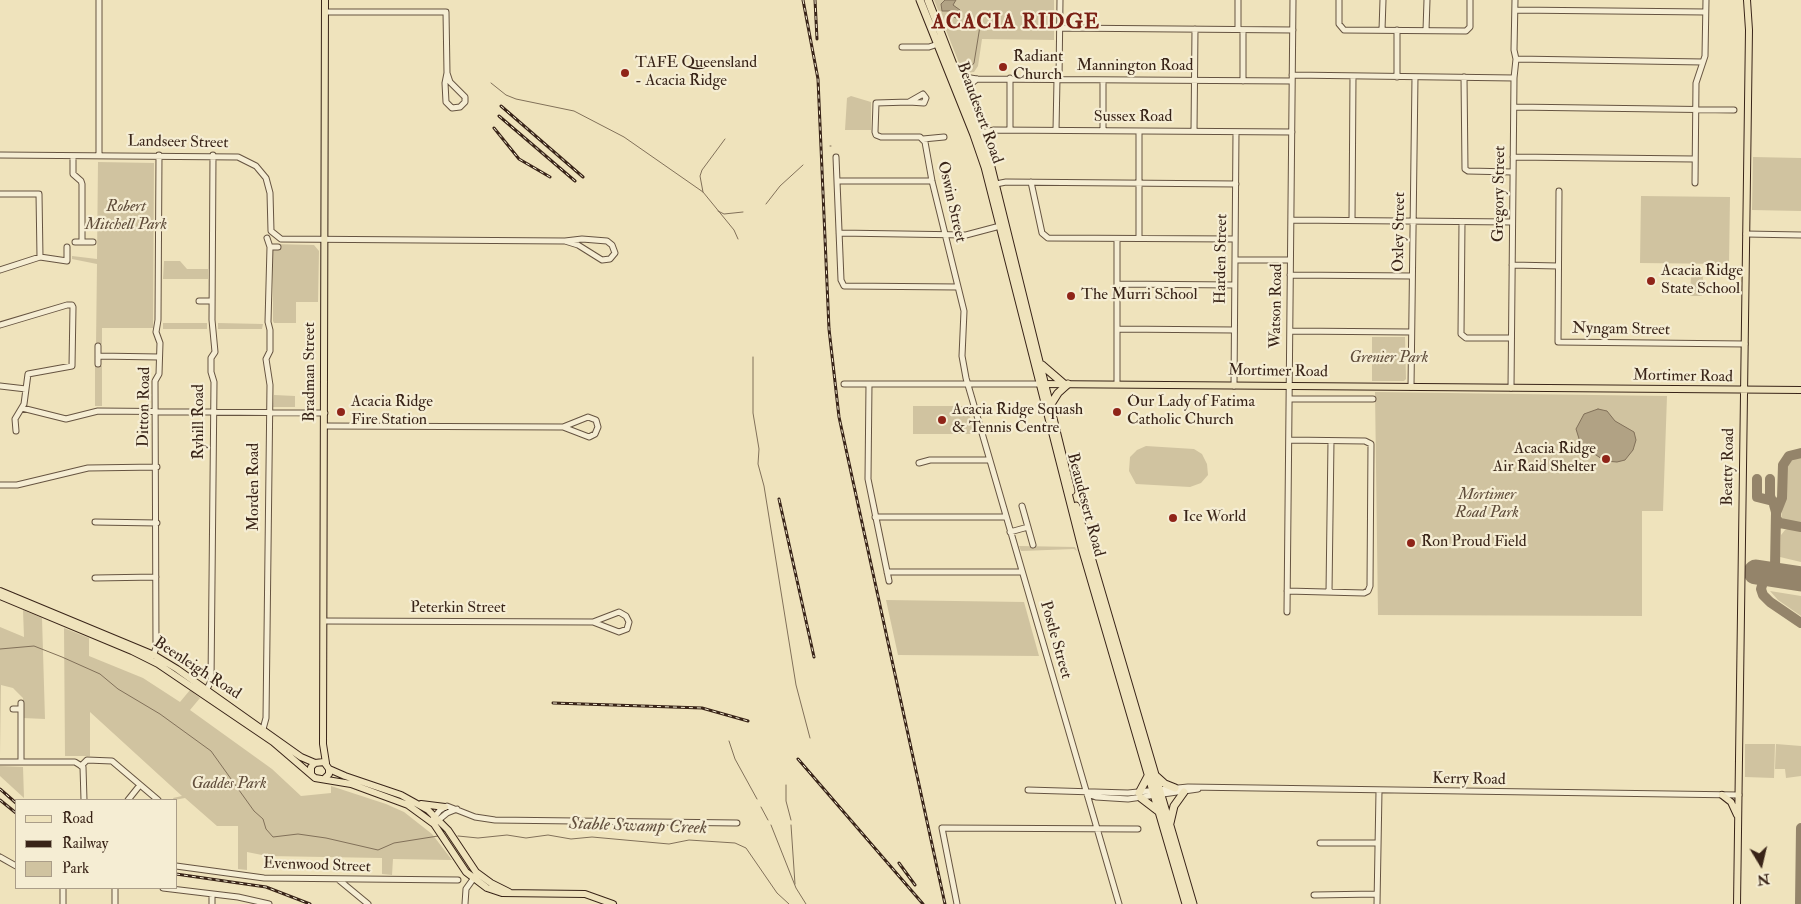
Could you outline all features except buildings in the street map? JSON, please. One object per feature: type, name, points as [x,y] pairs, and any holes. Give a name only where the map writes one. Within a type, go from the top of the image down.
[{"type":"highway","name":"Beaudesert Road","points":[[920,0],[977,134],[996,184],[1042,365],[1043,384],[1051,404],[1072,495],[1151,775]]},
{"type":"highway","name":"Beaudesert Road","points":[[928,0],[958,76],[977,134],[1043,384],[1085,558],[1151,775],[1169,824],[1192,904]]},
{"type":"highway","points":[[1042,365],[1066,384],[1051,404]]},
{"type":"highway","points":[[1159,811],[1140,795],[1151,775],[1175,788]]},
{"type":"highway","points":[[1169,824],[1174,806],[1184,792]]},
{"type":"highway","name":"Beaudesert Road","points":[[1157,793],[1159,811],[1186,904]]},
{"type":"main road","name":"Bradman Street","points":[[325,0],[326,240],[323,744],[328,766]]},
{"type":"main road","name":"Beatty Road","points":[[1747,0],[1749,30]]},
{"type":"main road","name":"Beatty Road","points":[[1737,904],[1749,30],[1751,0]]},
{"type":"main road","name":"Mortimer Road","points":[[1043,384],[1801,390]]},
{"type":"main road","name":"Beenleigh Road","points":[[0,591],[152,658],[207,690],[301,757],[316,762]]},
{"type":"main road","name":"Beenleigh Road","points":[[0,596],[152,658],[273,742],[311,774]]},
{"type":"main road","name":"Bradman Street","points":[[316,762],[323,744]]},
{"type":"main road","points":[[435,820],[395,798],[351,784],[315,778],[311,774],[311,767],[316,762],[328,766],[345,776],[401,795],[420,804],[445,807]]},
{"type":"main road","points":[[324,779],[328,774],[328,766]]},
{"type":"main road","points":[[1722,795],[1731,802],[1736,813],[1738,828]]},
{"type":"main road","points":[[420,804],[435,820],[475,876],[491,890],[502,893],[585,894],[614,904]]},
{"type":"street","points":[[99,0],[99,155]]},
{"type":"street","points":[[1056,130],[1060,0]]},
{"type":"street","points":[[1238,0],[1243,81]]},
{"type":"street","name":"Watson Road","points":[[1287,612],[1294,0]]},
{"type":"street","points":[[1339,0],[1339,24],[1341,28],[1382,30],[1468,30],[1470,0]]},
{"type":"street","points":[[1382,30],[1383,0]]},
{"type":"street","points":[[1426,30],[1427,0]]},
{"type":"street","name":"Gregory Street","points":[[1511,388],[1514,78],[1516,59],[1514,50],[1515,0]]},
{"type":"street","points":[[1695,184],[1696,83],[1703,62],[1706,0]]},
{"type":"street","points":[[1514,10],[1705,12]]},
{"type":"street","points":[[325,12],[446,12],[447,72],[450,82],[465,97],[460,107],[452,108],[447,104],[444,83],[447,72]]},
{"type":"street","points":[[1060,28],[1293,30]]},
{"type":"street","points":[[1194,29],[1194,131]]},
{"type":"street","points":[[1397,30],[1397,77]]},
{"type":"street","points":[[902,47],[929,47],[938,44]]},
{"type":"street","points":[[1516,59],[1703,62]]},
{"type":"street","name":"Mannington Road","points":[[958,76],[977,79],[1243,81],[1353,76],[1514,78]]},
{"type":"street","points":[[1352,220],[1353,76]]},
{"type":"street","name":"Oxley Street","points":[[1411,387],[1415,77]]},
{"type":"street","points":[[1464,77],[1464,169],[1468,171],[1513,172]]},
{"type":"street","points":[[1010,78],[1010,130]]},
{"type":"street","points":[[963,90],[977,79]]},
{"type":"street","points":[[1103,80],[1103,130]]},
{"type":"street","points":[[909,102],[876,103],[876,135],[920,137],[923,139],[944,137]]},
{"type":"street","points":[[1514,107],[1734,110]]},
{"type":"street","name":"Sussex Road","points":[[977,134],[1010,130],[1292,132]]},
{"type":"street","points":[[1139,131],[1139,238]]},
{"type":"street","name":"Harden Street","points":[[1234,386],[1236,132]]},
{"type":"street","name":"Oswin Street","points":[[923,139],[964,311],[962,356],[967,384]]},
{"type":"street","name":"Landseer Street","points":[[0,155],[159,155],[242,158],[252,163],[263,174],[270,189],[271,229],[276,237],[282,239],[326,240]]},
{"type":"street","name":"Ditton Road","points":[[152,658],[156,648],[157,412],[155,381],[159,374],[160,343],[156,332],[158,320],[159,155]]},
{"type":"street","points":[[72,156],[73,174],[82,184],[82,242]]},
{"type":"street","name":"Ryhill Road","points":[[207,690],[211,681],[214,382],[211,365],[215,352],[215,333],[212,325],[213,156]]},
{"type":"street","points":[[836,157],[841,280],[844,286],[958,287]]},
{"type":"street","points":[[1513,157],[1694,159]]},
{"type":"street","points":[[837,181],[932,181]]},
{"type":"street","points":[[1031,182],[1044,236],[1235,239]]},
{"type":"street","points":[[996,184],[1031,182],[1236,184]]},
{"type":"street","name":"Nyngam Street","points":[[1559,191],[1558,342],[1745,344]]},
{"type":"street","points":[[0,194],[39,194],[40,257]]},
{"type":"street","points":[[1291,220],[1512,222]]},
{"type":"street","points":[[1462,222],[1461,334],[1466,338],[1511,338]]},
{"type":"street","points":[[839,234],[966,234],[1000,226]]},
{"type":"street","points":[[1746,234],[1801,235]]},
{"type":"street","name":"Morden Road","points":[[263,729],[266,718],[268,412],[270,381],[266,372],[266,359],[270,350],[268,322],[270,247],[267,238]]},
{"type":"street","points":[[1117,238],[1117,384]]},
{"type":"street","points":[[326,240],[565,241],[578,245],[602,260],[610,260],[615,252],[612,245],[607,241],[570,239],[565,241]]},
{"type":"street","points":[[75,242],[93,242]]},
{"type":"street","points":[[270,247],[278,247]]},
{"type":"street","points":[[0,270],[40,257],[67,261],[67,248]]},
{"type":"street","points":[[1235,260],[1290,260]]},
{"type":"street","points":[[1512,265],[1558,266]]},
{"type":"street","points":[[1290,275],[1412,276]]},
{"type":"street","points":[[1117,284],[1234,286]]},
{"type":"street","points":[[199,301],[212,301]]},
{"type":"street","points":[[0,325],[72,305],[72,366],[31,372],[27,376],[22,408],[15,419],[16,431]]},
{"type":"street","points":[[1117,329],[1234,330]]},
{"type":"street","points":[[1290,330],[1412,332]]},
{"type":"street","points":[[98,346],[98,364]]},
{"type":"street","points":[[98,356],[159,357]]},
{"type":"street","name":"Mortimer Road","points":[[844,384],[1043,384]]},
{"type":"street","points":[[869,384],[868,479],[888,580]]},
{"type":"street","name":"Postle Street","points":[[967,384],[1119,904]]},
{"type":"street","points":[[0,386],[26,389]]},
{"type":"street","name":"Mortimer Road","points":[[1289,399],[1373,399]]},
{"type":"street","points":[[22,408],[66,420],[98,411],[325,412]]},
{"type":"street","points":[[325,426],[563,426],[588,417],[595,419],[598,427],[596,434],[589,437],[563,426]]},
{"type":"street","points":[[1287,592],[1368,591],[1370,576],[1370,442],[1289,440]]},
{"type":"street","points":[[1329,592],[1330,440]]},
{"type":"street","points":[[919,463],[930,460],[989,460]]},
{"type":"street","points":[[0,485],[17,485],[88,468],[157,467]]},
{"type":"street","points":[[1022,506],[1033,545]]},
{"type":"street","points":[[875,516],[1006,517]]},
{"type":"street","points":[[95,522],[156,523]]},
{"type":"street","points":[[1010,532],[1028,527]]},
{"type":"street","points":[[887,572],[1022,572]]},
{"type":"street","points":[[95,578],[156,577]]},
{"type":"street","name":"Peterkin Street","points":[[324,620],[593,622],[619,632],[627,629],[629,620],[625,614],[619,612],[593,622]]},
{"type":"street","points":[[13,709],[21,706],[21,762]]},
{"type":"street","points":[[84,799],[82,766],[87,760],[112,761],[157,799]]},
{"type":"street","points":[[0,762],[75,762],[82,766]]},
{"type":"street","points":[[129,799],[140,785]]},
{"type":"street","name":"Kerry Road","points":[[1157,793],[1175,788],[1200,788],[1739,795]]},
{"type":"street","name":"Kerry Road","points":[[1028,790],[1140,795],[1184,792],[1200,788]]},
{"type":"street","points":[[1377,904],[1379,791]]},
{"type":"street","points":[[435,820],[445,807],[457,809],[475,817],[495,820],[737,822]]},
{"type":"street","points":[[435,820],[457,809]]},
{"type":"street","points":[[957,904],[942,828],[1138,829]]},
{"type":"street","points":[[1320,842],[1378,843]]},
{"type":"street","points":[[0,857],[15,865]]},
{"type":"street","name":"Evenwood Street","points":[[178,866],[264,878],[458,880]]},
{"type":"street","points":[[465,904],[466,889],[475,876]]},
{"type":"street","points":[[339,880],[368,904]]},
{"type":"street","points":[[63,889],[63,904]]},
{"type":"street","points":[[114,889],[114,904]]},
{"type":"street","points":[[171,889],[269,904]]},
{"type":"street","points":[[212,894],[212,904]]},
{"type":"street","points":[[1314,895],[1377,894]]},
{"type":"green space","points":[[934,0],[1054,0],[1054,40],[982,39],[978,66],[974,72],[963,73]]},
{"type":"green space","points":[[851,96],[871,102],[871,130],[845,130],[847,98]]},
{"type":"green space","points":[[1753,157],[1801,158],[1801,211],[1752,210]]},
{"type":"green space","name":"Robert Mitchell Park","points":[[98,162],[154,163],[153,328],[102,328],[102,344],[96,344],[97,264],[72,259],[72,256],[97,259]]},
{"type":"green space","points":[[1641,196],[1730,197],[1729,264],[1640,263]]},
{"type":"green space","points":[[273,244],[314,245],[319,251],[318,302],[296,302],[296,323],[274,323],[273,321]]},
{"type":"green space","points":[[164,261],[180,261],[187,269],[208,269],[208,279],[163,279]]},
{"type":"green space","points":[[1691,275],[1703,276],[1702,296],[1690,296]]},
{"type":"green space","points":[[163,323],[207,323],[207,329],[163,329]]},
{"type":"green space","points":[[218,323],[263,324],[262,329],[218,329]]},
{"type":"green space","name":"Grenier Park","points":[[1372,337],[1405,337],[1406,379],[1404,381],[1372,381]]},
{"type":"green space","points":[[95,366],[102,366],[102,406],[95,406]]},
{"type":"green space","name":"Mortimer Road Park","points":[[1375,392],[1667,396],[1663,511],[1642,511],[1642,616],[1378,615]]},
{"type":"green space","points":[[274,395],[295,396],[295,407],[273,407]]},
{"type":"green space","name":"Acacia Ridge Squash & Tennis Centre","points":[[913,406],[967,406],[975,434],[913,434]]},
{"type":"green space","points":[[1146,446],[1194,449],[1202,454],[1207,464],[1208,475],[1201,483],[1190,487],[1136,484],[1129,471],[1130,457],[1137,450]]},
{"type":"green space","points":[[1801,456],[1801,524],[1781,521],[1786,464],[1793,457]]},
{"type":"green space","points":[[1790,528],[1801,529],[1801,562],[1780,557],[1781,535]]},
{"type":"green space","points":[[1019,546],[1075,547],[1077,551],[1074,549],[1021,551]]},
{"type":"green space","points":[[1770,591],[1801,596],[1801,616],[1778,600]]},
{"type":"green space","points":[[886,600],[1024,602],[1039,656],[898,655]]},
{"type":"green space","points":[[23,610],[42,618],[45,719],[23,718],[23,698],[13,688],[1,685],[0,755],[0,627],[24,637]]},
{"type":"green space","name":"Gaddes Park","points":[[64,628],[89,638],[89,656],[143,678],[180,702],[190,690],[200,698],[190,710],[272,769],[301,796],[331,793],[331,786],[386,804],[404,812],[432,834],[452,860],[393,859],[392,875],[382,874],[382,858],[267,856],[247,852],[247,870],[238,869],[238,826],[217,826],[185,798],[174,799],[182,796],[90,712],[90,756],[65,756]]},
{"type":"green space","points":[[1745,744],[1775,744],[1774,778],[1745,777]]},
{"type":"green space","points":[[1776,744],[1801,746],[1801,776],[1786,778],[1785,769],[1775,769]]},
{"type":"green space","points":[[0,766],[23,767],[24,798],[0,776]]},
{"type":"shaded area","points":[[945,0],[956,0],[953,5],[960,10],[960,16],[955,18],[950,11],[942,11],[941,4]]},
{"type":"shaded area","points":[[1598,409],[1607,411],[1615,421],[1634,432],[1636,440],[1633,450],[1625,460],[1617,462],[1605,461],[1581,445],[1576,429],[1584,414]]},
{"type":"waterway","points":[[962,72],[969,69],[974,63],[981,20]]},
{"type":"waterway","points":[[491,83],[506,95],[516,99],[574,111],[624,137],[703,192],[734,230],[738,239]]},
{"type":"waterway","points":[[703,192],[700,176],[702,170],[725,139]]},
{"type":"waterway","points":[[766,204],[780,186],[803,165]]},
{"type":"waterway","points":[[718,211],[724,214],[743,212]]},
{"type":"waterway","points":[[753,357],[753,413],[759,449],[758,464],[764,486],[796,685],[810,738]]},
{"type":"waterway","name":"Stable Swamp Creek","points":[[0,649],[34,646],[62,657],[100,674],[118,689],[160,714],[211,751],[254,811],[263,819],[266,829],[273,837],[298,834],[326,838],[378,850],[394,843],[438,836]]},
{"type":"waterway","points":[[729,741],[735,759],[757,799]]},
{"type":"waterway","points":[[786,785],[786,801],[791,820]]},
{"type":"waterway","points":[[761,807],[768,820]]},
{"type":"waterway","points":[[771,825],[796,888],[806,904]]},
{"type":"waterway","points":[[791,825],[795,884]]},
{"type":"waterway","name":"Stable Swamp Creek","points":[[458,836],[478,838],[507,835],[526,838],[548,835],[571,839],[592,837],[669,844],[689,840],[735,843],[746,848],[777,893],[789,904]]},
{"type":"taxiway","points":[[1801,453],[1789,456],[1783,465],[1782,498],[1776,513],[1775,567],[1763,582],[1761,589],[1763,595],[1770,602],[1801,623]]},
{"type":"taxiway","points":[[1757,479],[1757,497],[1773,501],[1776,512]]},
{"type":"taxiway","points":[[1770,479],[1770,496],[1772,501]]},
{"type":"taxiway","points":[[1776,519],[1780,523],[1801,527]]},
{"type":"taxiway","points":[[1785,576],[1773,574],[1766,569],[1760,574],[1762,579],[1768,580],[1777,576],[1801,579]]},
{"type":"taxiway","points":[[1800,904],[1801,828]]},
{"type":"runway","points":[[1756,572],[1801,579]]},
{"type":"railway","points":[[803,0],[818,79],[829,329],[839,417],[945,904]]},
{"type":"railway","points":[[815,0],[817,39]]},
{"type":"railway","points":[[501,106],[583,177]]},
{"type":"railway","points":[[499,116],[575,181]]},
{"type":"railway","points":[[494,128],[519,159],[550,177]]},
{"type":"railway","points":[[779,499],[814,657]]},
{"type":"railway","points":[[553,703],[702,708],[748,721]]},
{"type":"railway","points":[[798,759],[923,904]]},
{"type":"railway","points":[[0,789],[15,802]]},
{"type":"railway","points":[[0,800],[15,812]]},
{"type":"railway","points":[[899,863],[915,885]]},
{"type":"railway","points":[[178,874],[266,887],[310,904]]},
{"type":"place","name":"Radiant Church","points":[[1003,67]]},
{"type":"place","name":"TAFE Queensland - Acacia Ridge","points":[[625,73]]},
{"type":"place","name":"Acacia Ridge State School","points":[[1651,281]]},
{"type":"place","name":"The Murri School","points":[[1071,296]]},
{"type":"place","name":"Acacia Ridge Fire Station","points":[[341,412]]},
{"type":"place","name":"Our Lady of Fatima Catholic Church","points":[[1117,412]]},
{"type":"place","name":"Acacia Ridge Squash & Tennis Centre","points":[[942,420]]},
{"type":"place","name":"Acacia Ridge Air Raid Shelter","points":[[1606,459]]},
{"type":"place","name":"Ice World","points":[[1173,518]]},
{"type":"place","name":"Ron Proud Field","points":[[1411,543]]},
{"type":"district","name":"ACACIA RIDGE","points":[[1016,23]]}]
